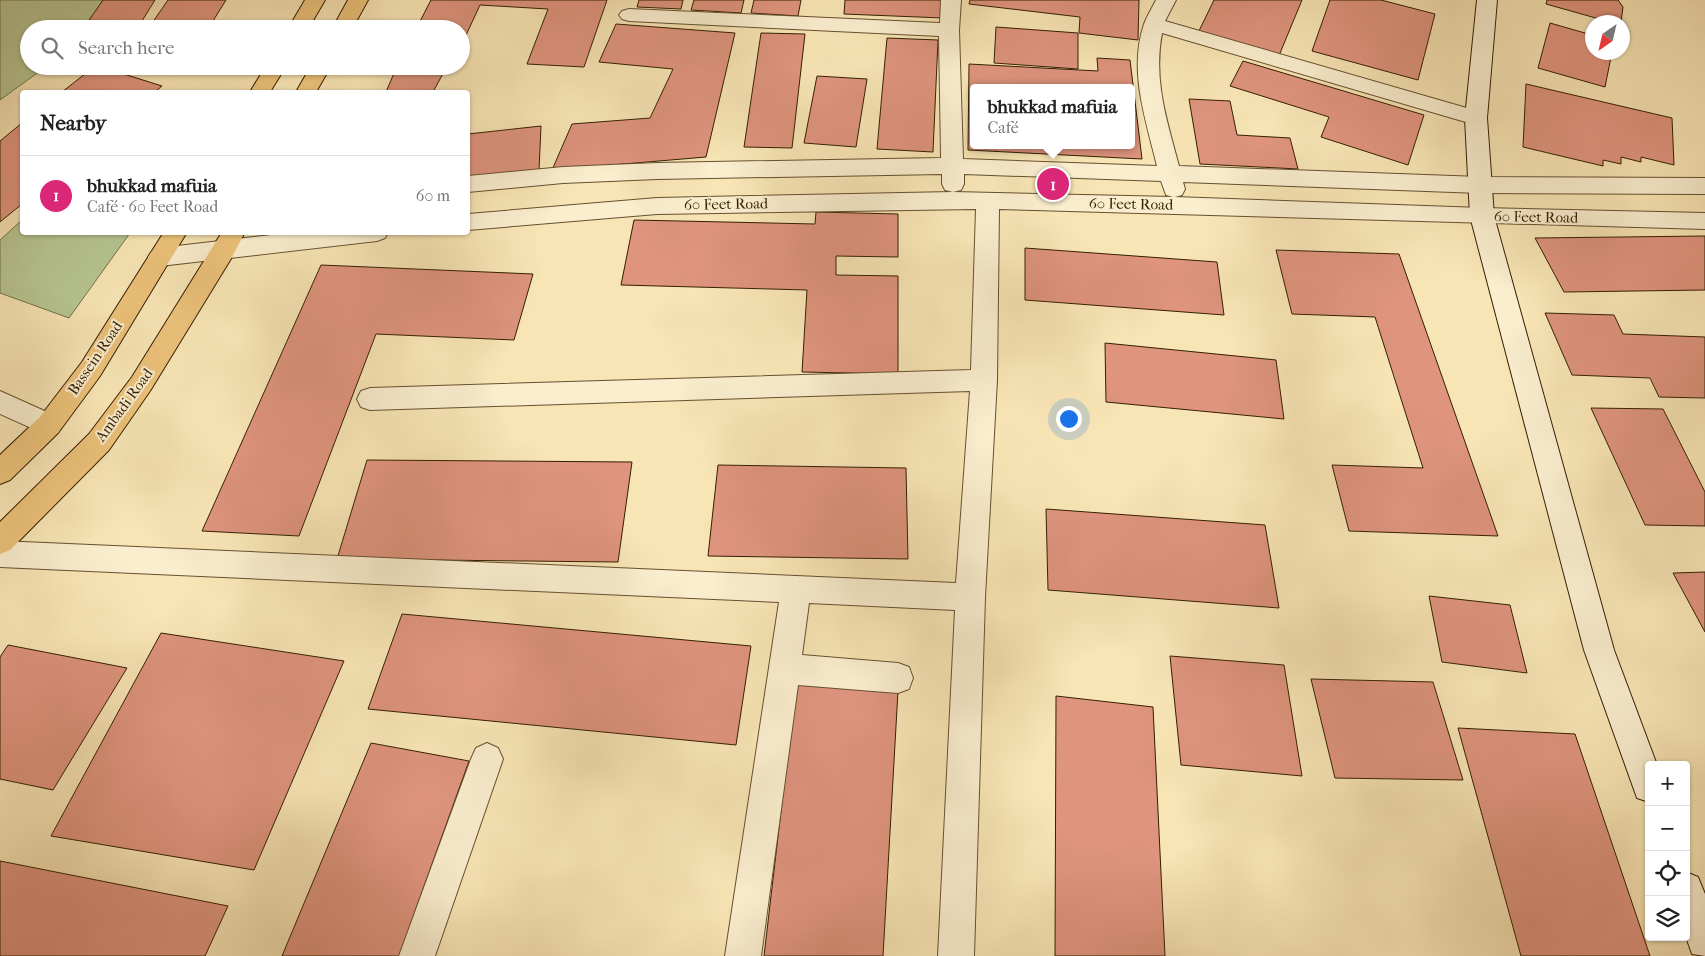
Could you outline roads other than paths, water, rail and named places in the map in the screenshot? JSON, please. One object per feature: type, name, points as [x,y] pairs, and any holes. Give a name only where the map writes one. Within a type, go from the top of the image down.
[{"type":"main road","points":[[303,20],[315,0]]},
{"type":"main road","points":[[347,20],[358,0]]},
{"type":"main road","points":[[261,90],[270,75]]},
{"type":"main road","points":[[307,90],[316,75]]},
{"type":"main road","name":"Bassein Road","points":[[0,472],[49,425],[91,369],[174,235]]},
{"type":"main road","name":"Ambadi Road","points":[[0,541],[98,442],[141,384],[229,242]]},
{"type":"street","points":[[950,0],[953,200]]},
{"type":"street","points":[[1166,0],[1154,24],[1148,53],[1149,90],[1179,205]]},
{"type":"street","points":[[1487,0],[1476,118],[1482,216],[1599,650],[1645,775]]},
{"type":"street","points":[[629,15],[949,30]]},
{"type":"street","points":[[1154,24],[1476,118]]},
{"type":"street","points":[[470,184],[563,175],[657,171],[952,166],[1170,172],[1480,185],[1705,186]]},
{"type":"street","name":"60 Feet Road","points":[[470,222],[657,206],[953,200],[1705,221]]},
{"type":"street","points":[[956,956],[970,596],[984,380],[988,201]]},
{"type":"street","points":[[160,257],[229,242],[333,235]]},
{"type":"street","points":[[370,399],[984,380]]},
{"type":"street","points":[[0,402],[49,425]]},
{"type":"street","points":[[0,554],[970,596]]},
{"type":"street","points":[[743,956],[796,589]]},
{"type":"street","points":[[785,669],[898,678]]},
{"type":"street","points":[[417,956],[486,759]]},
{"type":"street","points":[[1689,896],[1705,941]]},
{"type":"place","name":"bhukkad mafuia","points":[[1053,184]]}]
